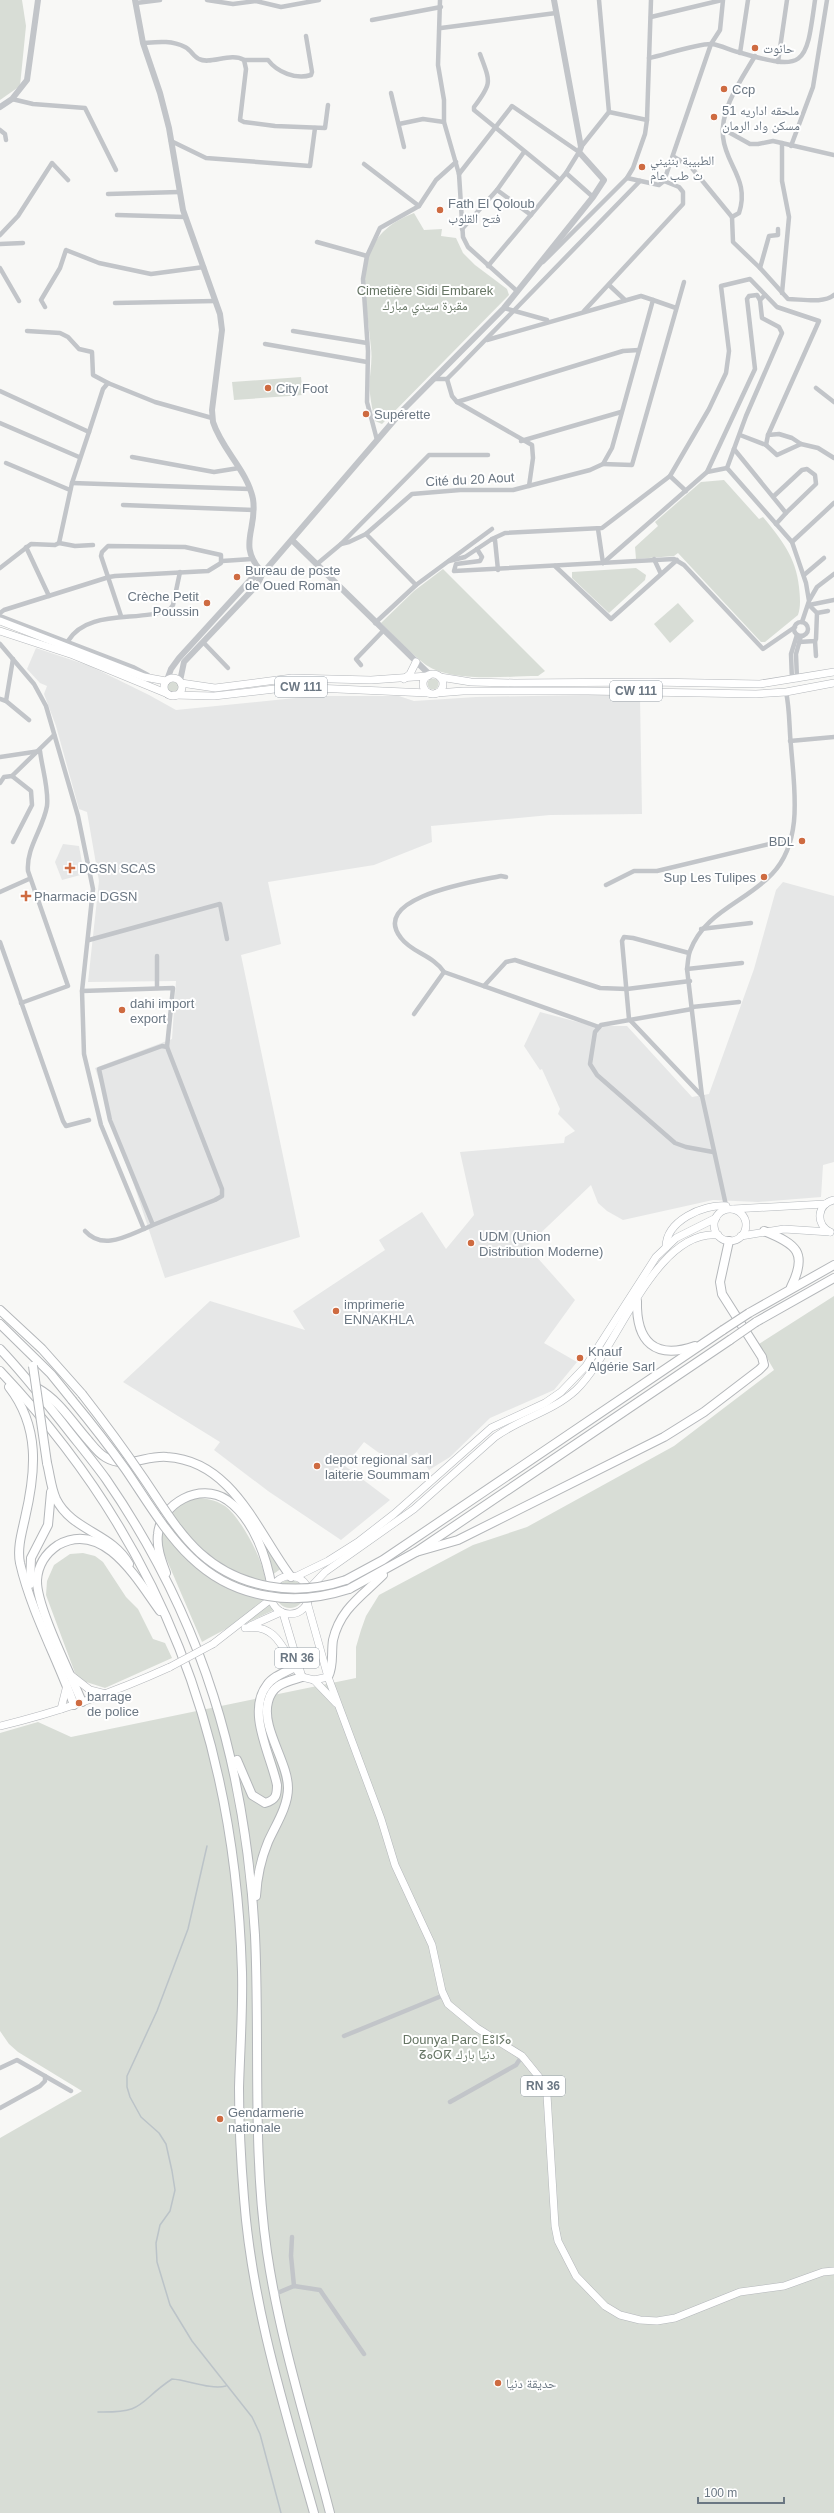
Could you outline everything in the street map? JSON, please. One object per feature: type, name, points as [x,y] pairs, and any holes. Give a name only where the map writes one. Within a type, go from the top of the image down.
[{"type":"highway","points":[[764,1231],[786,1240],[798,1253],[799,1270],[791,1288]]},
{"type":"highway","points":[[416,1552],[458,1540],[664,1437],[704,1412],[759,1370],[764,1365],[762,1357],[722,1294],[720,1282],[729,1240]]},
{"type":"highway","points":[[0,1310],[52,1360],[82,1394],[178,1527],[200,1553],[213,1564],[240,1578],[278,1589],[318,1587],[346,1580],[383,1560],[723,1330],[791,1288],[834,1265]]},
{"type":"highway","points":[[0,1324],[14,1337],[72,1400],[104,1439],[155,1516],[181,1548],[206,1572],[242,1590],[282,1598],[316,1598],[349,1589],[389,1569],[756,1322],[834,1278]]},
{"type":"highway","points":[[637,1301],[638,1325],[644,1338],[652,1345],[661,1349],[675,1351],[705,1342]]},
{"type":"highway","points":[[14,1337],[33,1366],[47,1463],[51,1485],[56,1500],[65,1513],[76,1522],[118,1547],[139,1582]]},
{"type":"highway","points":[[0,1348],[105,1478],[146,1542],[181,1611]]},
{"type":"highway","points":[[0,1371],[39,1413],[94,1486],[126,1537],[171,1626],[203,1712],[222,1791],[231,1842],[242,1971],[239,2086],[244,2201],[254,2281],[274,2370],[314,2513]]},
{"type":"highway","points":[[0,1375],[20,1404],[29,1426],[34,1446],[34,1468],[20,1548],[20,1561],[31,1597],[74,1705]]},
{"type":"highway","points":[[33,1387],[54,1399],[104,1457],[127,1463],[156,1457],[177,1458],[205,1470],[220,1480],[242,1501],[293,1577]]},
{"type":"highway","points":[[31,1597],[30,1567],[35,1548],[48,1525],[51,1511],[51,1485]]},
{"type":"highway","points":[[272,1589],[261,1549],[240,1512],[227,1500],[217,1496],[195,1494],[181,1499],[172,1505],[159,1524],[157,1536],[165,1569],[206,1671],[220,1715],[246,1786],[258,1800],[265,1803],[272,1801],[277,1795],[278,1785],[258,1713],[260,1697],[267,1684],[299,1672]]},
{"type":"highway","points":[[82,1702],[39,1595],[37,1581],[39,1568],[44,1558],[62,1544],[86,1540],[112,1551],[139,1582],[171,1626]]},
{"type":"highway","points":[[328,1677],[331,1670],[334,1639],[342,1618],[356,1598],[389,1569]]},
{"type":"highway","points":[[255,1936],[258,1873],[286,1801],[288,1788],[268,1718],[267,1704],[272,1692],[281,1683],[299,1672]]},
{"type":"highway","points":[[220,1715],[234,1768],[246,1830],[255,1936],[260,2165],[267,2252],[282,2332],[330,2513]]},
{"type":"main road","points":[[0,621],[150,679],[167,681],[174,678],[180,682],[215,688],[292,678],[371,680],[404,679],[429,676],[471,682],[514,684],[651,682],[760,684],[794,680],[834,672]]},
{"type":"main road","name":"CW 111","points":[[0,631],[73,655],[171,695],[214,696],[292,686],[428,693]]},
{"type":"main road","points":[[404,679],[410,674],[416,662]]},
{"type":"main road","points":[[429,676],[423,683],[428,693],[437,693],[442,686],[440,677]]},
{"type":"main road","points":[[167,681],[164,689],[171,695],[180,692],[180,682]]},
{"type":"main road","name":"CW 111","points":[[437,693],[479,691],[756,694],[786,692],[834,682]]},
{"type":"main road","points":[[666,1247],[669,1233],[684,1219],[707,1208],[825,1204],[834,1200]]},
{"type":"main road","points":[[825,1204],[821,1210],[820,1221],[832,1232]]},
{"type":"main road","points":[[282,1613],[273,1604],[271,1599],[272,1589],[280,1579],[293,1577],[328,1561],[358,1542],[394,1514],[491,1428],[545,1403],[568,1386],[586,1366],[652,1263],[666,1247],[682,1235],[716,1218],[729,1208]]},
{"type":"main road","points":[[729,1208],[740,1212],[744,1218],[745,1230],[741,1236]]},
{"type":"main road","points":[[716,1218],[714,1225],[718,1235]]},
{"type":"main road","points":[[225,1636],[282,1613],[295,1613],[304,1607],[307,1602],[308,1590],[331,1567],[414,1509],[495,1437],[513,1426],[548,1410],[570,1395],[594,1369],[660,1266],[675,1249],[697,1237],[718,1235],[729,1240],[764,1231],[795,1229],[832,1232]]},
{"type":"main road","points":[[293,1577],[300,1580],[308,1590]]},
{"type":"main road","points":[[0,1726],[62,1709],[106,1694],[170,1667],[225,1636],[271,1599]]},
{"type":"main road","name":"RN 36","points":[[307,1602],[328,1677],[381,1819],[395,1865],[432,1945],[444,1995],[448,2004],[458,2015],[522,2056],[539,2077],[547,2095],[555,2226],[558,2241],[576,2276],[605,2306],[620,2315],[640,2320],[657,2321],[675,2318],[740,2292],[784,2286],[823,2272],[834,2271]]},
{"type":"main road","name":"RN 36","points":[[282,1613],[299,1672],[307,1680],[328,1677]]},
{"type":"main road","points":[[245,1628],[263,1628],[274,1634],[299,1672]]},
{"type":"main road","points":[[71,1675],[86,1688],[106,1694]]},
{"type":"main road","points":[[314,1680],[338,1705]]},
{"type":"main road","points":[[62,1709],[66,1685]]},
{"type":"street","points":[[0,107],[12,99],[27,80],[30,71],[38,0]]},
{"type":"street","points":[[160,0],[136,2],[143,43],[160,93],[171,140],[179,192],[185,216],[215,300],[222,330],[212,418],[216,431],[250,489],[254,510],[248,541],[252,559],[263,573]]},
{"type":"street","points":[[207,0],[233,4],[256,1],[281,7],[320,0]]},
{"type":"street","points":[[440,0],[441,28],[438,65],[444,100],[444,122],[459,174],[462,230],[468,247],[517,291]]},
{"type":"street","points":[[554,0],[580,149]]},
{"type":"street","points":[[488,266],[566,173],[580,149],[609,112],[599,0]]},
{"type":"street","points":[[529,275],[553,254],[626,178],[633,168],[645,134],[647,120],[651,0]]},
{"type":"street","points":[[626,178],[659,185],[664,181],[674,156],[711,44],[720,30],[723,0],[650,17]]},
{"type":"street","points":[[740,53],[748,0]]},
{"type":"street","points":[[778,62],[787,0]]},
{"type":"street","points":[[649,58],[711,44],[778,62],[790,63],[799,60],[809,45],[815,0]]},
{"type":"street","points":[[791,146],[813,87],[827,0]]},
{"type":"street","points":[[372,20],[441,6]]},
{"type":"street","points":[[441,28],[556,13]]},
{"type":"street","points":[[143,43],[166,41],[174,43],[185,47],[198,59],[210,60],[217,58],[268,60],[278,70],[287,74],[311,75],[312,72],[306,36]]},
{"type":"street","points":[[480,54],[489,80],[488,85],[473,108],[524,152],[560,180]]},
{"type":"street","points":[[732,217],[739,213],[743,194],[741,182],[726,147],[723,130],[727,110],[755,56]]},
{"type":"street","points":[[244,60],[246,69],[240,120],[244,122],[275,126],[325,128],[328,105]]},
{"type":"street","points":[[391,93],[404,147]]},
{"type":"street","points":[[12,99],[33,104],[85,108],[116,170]]},
{"type":"street","points":[[167,681],[171,669],[203,642],[257,585],[263,573],[293,541],[377,440],[433,379],[504,308],[529,275],[593,198],[604,180],[580,149],[514,106],[510,107],[496,128],[459,174]]},
{"type":"street","points":[[609,112],[647,120]]},
{"type":"street","points":[[398,124],[423,119],[444,122]]},
{"type":"street","points":[[171,140],[206,158],[310,166],[314,128]]},
{"type":"street","points":[[0,130],[5,134],[6,140]]},
{"type":"street","points":[[723,130],[750,144],[772,141],[834,155]]},
{"type":"street","points":[[782,143],[782,181],[789,217],[782,293]]},
{"type":"street","points":[[462,230],[497,190],[524,152]]},
{"type":"street","points":[[674,156],[691,167],[732,217],[733,242],[760,268],[788,299],[822,300],[830,299],[834,295]]},
{"type":"street","points":[[377,440],[367,402],[367,343],[363,279],[367,256],[380,228],[419,206],[436,180],[456,162]]},
{"type":"street","points":[[0,235],[18,216],[52,163],[68,180]]},
{"type":"street","points":[[364,164],[419,206]]},
{"type":"street","points":[[566,173],[593,198]]},
{"type":"street","points":[[433,379],[447,379],[487,340],[640,181]]},
{"type":"street","points":[[584,311],[683,204],[683,192],[679,187],[664,181]]},
{"type":"street","points":[[497,190],[531,215]]},
{"type":"street","points":[[108,194],[179,192]]},
{"type":"street","points":[[117,215],[185,216]]},
{"type":"street","points":[[760,268],[769,236],[778,235],[778,229]]},
{"type":"street","points":[[317,242],[367,256]]},
{"type":"street","points":[[0,244],[23,243]]},
{"type":"street","points":[[45,307],[41,300],[60,268],[66,250],[99,263],[151,274],[204,267]]},
{"type":"street","points":[[0,268],[19,301]]},
{"type":"street","points":[[446,561],[465,557],[492,539],[505,533],[598,529],[607,525],[670,476],[709,409],[726,373],[729,351],[721,286],[750,279],[777,307],[819,321],[768,435],[766,445]]},
{"type":"street","name":"Cité du 20 Aout","points":[[317,564],[341,544],[366,534],[412,494],[460,490],[513,490],[590,470],[603,464],[632,465],[684,282]]},
{"type":"street","points":[[609,285],[625,300]]},
{"type":"street","points":[[603,563],[707,472],[755,369],[747,299],[749,296],[757,295],[760,300],[762,318],[779,327],[782,333],[746,416],[727,468]]},
{"type":"street","points":[[760,300],[765,295]]},
{"type":"street","points":[[487,340],[549,321],[641,296],[676,308]]},
{"type":"street","points":[[115,303],[215,300]]},
{"type":"street","points":[[603,464],[612,448],[653,300]]},
{"type":"street","points":[[504,308],[549,321]]},
{"type":"street","points":[[27,331],[60,333],[68,337],[79,349],[92,352],[93,375],[108,383],[155,402],[212,418]]},
{"type":"street","points":[[293,331],[367,343]]},
{"type":"street","points":[[265,344],[367,362]]},
{"type":"street","points":[[447,379],[452,396],[457,402],[623,351],[638,350]]},
{"type":"street","points":[[59,543],[72,483],[103,390],[108,383]]},
{"type":"street","points":[[816,388],[834,402]]},
{"type":"street","points":[[0,393],[89,432]]},
{"type":"street","name":"Cité du 20 Aout","points":[[457,402],[521,441],[532,446],[533,451],[529,486]]},
{"type":"street","points":[[521,441],[621,412]]},
{"type":"street","points":[[0,423],[80,457]]},
{"type":"street","points":[[768,435],[779,434],[792,438],[801,444],[818,448],[834,458]]},
{"type":"street","points":[[740,435],[766,445],[777,455],[801,444]]},
{"type":"street","points":[[734,449],[774,496],[786,513]]},
{"type":"street","points":[[341,544],[429,455],[488,455]]},
{"type":"street","points":[[132,457],[214,472],[239,468]]},
{"type":"street","points":[[6,463],[70,490]]},
{"type":"street","points":[[707,472],[727,468]]},
{"type":"street","points":[[727,468],[792,542],[804,575],[809,603],[817,613],[815,641],[816,656]]},
{"type":"street","points":[[774,496],[802,470],[807,469],[816,475],[816,484],[776,524]]},
{"type":"street","points":[[670,476],[686,491]]},
{"type":"street","points":[[72,483],[250,489]]},
{"type":"street","points":[[792,542],[834,503]]},
{"type":"street","points":[[123,505],[254,510]]},
{"type":"street","points":[[375,623],[416,585],[446,561],[492,529]]},
{"type":"street","points":[[598,529],[603,563]]},
{"type":"street","points":[[366,534],[416,585]]},
{"type":"street","points":[[492,539],[496,540],[497,544],[498,570]]},
{"type":"street","points":[[293,541],[429,676]]},
{"type":"street","points":[[0,568],[26,547],[38,543],[55,545],[59,543],[75,546],[93,545]]},
{"type":"street","points":[[121,616],[101,554],[111,545],[185,547],[218,553],[222,556],[222,561]]},
{"type":"street","points":[[26,547],[49,596]]},
{"type":"street","points":[[477,549],[482,557],[480,562],[456,564],[454,571],[498,570],[654,559],[677,560],[763,649],[802,622],[817,587],[834,574]]},
{"type":"street","points":[[804,575],[824,558]]},
{"type":"street","points":[[0,614],[49,596],[109,577],[127,574],[208,571],[216,567],[222,561],[252,559]]},
{"type":"street","points":[[654,559],[661,574]]},
{"type":"street","points":[[555,566],[611,619],[677,560]]},
{"type":"street","points":[[68,641],[80,627],[121,616],[170,609],[173,604],[180,572]]},
{"type":"street","points":[[180,682],[182,660],[251,579],[263,573]]},
{"type":"street","points":[[809,603],[834,600]]},
{"type":"street","points":[[817,613],[828,611]]},
{"type":"street","points":[[0,614],[133,668],[148,675],[150,679]]},
{"type":"street","points":[[794,680],[791,654],[799,635],[808,632],[806,624],[802,622]]},
{"type":"street","points":[[794,680],[799,642],[799,635],[795,627]]},
{"type":"street","points":[[361,665],[356,659],[383,631]]},
{"type":"street","points":[[799,642],[815,641]]},
{"type":"street","points":[[203,642],[228,668]]},
{"type":"street","points":[[0,644],[34,684],[46,706],[78,816],[93,889],[89,940],[82,991],[84,1054],[101,1125],[144,1229]]},
{"type":"street","points":[[6,701],[13,659]]},
{"type":"street","points":[[729,1208],[713,1152],[702,1096],[690,981],[687,969],[689,953],[701,929],[773,873],[784,858],[790,839],[795,809],[786,692]]},
{"type":"street","points":[[0,699],[6,701],[29,720]]},
{"type":"street","points":[[0,783],[4,777],[12,776],[40,751],[54,735]]},
{"type":"street","points":[[790,741],[834,737]]},
{"type":"street","points":[[0,757],[40,751]]},
{"type":"street","points":[[21,1003],[68,986],[30,879],[27,863],[47,800],[40,751]]},
{"type":"street","points":[[12,776],[31,790],[33,798],[32,805],[13,842]]},
{"type":"street","points":[[606,884],[634,871],[657,871],[790,839]]},
{"type":"street","points":[[506,877],[501,876],[421,896],[403,908],[395,918],[395,928],[406,944],[439,964],[444,972],[598,1026],[628,1019],[692,1008],[739,1002]]},
{"type":"street","points":[[0,892],[30,879]]},
{"type":"street","points":[[89,940],[220,904],[227,939]]},
{"type":"street","points":[[701,929],[751,922]]},
{"type":"street","points":[[689,953],[624,938],[622,941],[628,1019],[702,1096]]},
{"type":"street","points":[[0,942],[63,1121],[66,1126],[88,1120]]},
{"type":"street","points":[[157,956],[157,988]]},
{"type":"street","points":[[484,986],[506,962],[515,960],[600,988],[626,989],[690,981]]},
{"type":"street","points":[[687,969],[742,963]]},
{"type":"street","points":[[414,1014],[444,972]]},
{"type":"street","points":[[82,991],[173,988],[167,1047],[222,1189],[222,1196],[215,1200],[112,1242],[97,1239],[85,1231]]},
{"type":"street","points":[[598,1026],[595,1032],[590,1056],[593,1071],[676,1143],[686,1147],[713,1152]]},
{"type":"street","points":[[153,1225],[110,1120],[99,1069],[162,1046],[167,1047]]},
{"type":"street","points":[[344,2036],[444,1995]]},
{"type":"street","points":[[450,2102],[516,2065],[522,2056]]},
{"type":"street","points":[[0,2068],[17,2060],[71,2091]]},
{"type":"street","points":[[0,2108],[40,2086],[45,2081],[45,2076]]},
{"type":"street","points":[[292,2237],[291,2256],[294,2286]]},
{"type":"street","points":[[275,2294],[294,2286],[320,2290],[364,2354]]},
{"type":"shaded area","points":[[36,648],[90,666],[176,710],[315,696],[399,696],[414,701],[476,697],[632,694],[640,697],[642,814],[550,815],[431,826],[432,842],[374,865],[268,882],[281,944],[241,955],[300,1237],[165,1278],[95,1068],[172,1039],[176,981],[88,982],[99,881],[87,812],[79,809],[56,726],[44,694],[47,686],[40,683],[27,669]]},
{"type":"shaded area","name":"DGSN SCAS","points":[[63,844],[79,846],[84,874],[62,880],[55,862]]},
{"type":"shaded area","points":[[783,882],[834,896],[834,1162],[823,1165],[821,1197],[758,1202],[713,1200],[623,1220],[607,1211],[598,1203],[591,1185],[527,1246],[575,1300],[544,1343],[577,1362],[554,1390],[490,1418],[450,1457],[429,1470],[417,1452],[397,1466],[364,1442],[345,1466],[390,1500],[341,1540],[268,1491],[214,1450],[220,1442],[123,1382],[210,1301],[305,1330],[293,1311],[385,1250],[379,1240],[422,1212],[446,1249],[474,1215],[460,1152],[564,1143],[565,1137],[575,1131],[558,1114],[560,1109],[542,1069],[540,1070],[524,1046],[540,1012],[593,1026],[627,1026],[692,1097],[709,1094],[754,969],[776,890]]},
{"type":"green space","points":[[0,0],[22,0],[26,26],[20,86],[0,100]]},
{"type":"green space","name":"Cimetière Sidi Embarek مقبرة سيدي مبارك","points":[[414,213],[424,230],[442,229],[441,236],[456,238],[463,253],[475,265],[507,289],[509,295],[382,424],[375,421],[370,394],[371,354],[366,307],[366,269],[370,252],[379,237],[393,224]]},
{"type":"green space","name":"City Foot","points":[[301,377],[303,395],[234,400],[232,382]]},
{"type":"green space","points":[[724,480],[759,519],[763,517],[782,541],[795,566],[800,601],[798,615],[765,642],[761,642],[678,553],[674,556],[636,559],[635,547],[658,526],[655,522],[701,482]]},
{"type":"green space","points":[[636,568],[646,575],[645,580],[609,613],[572,578],[572,572]]},
{"type":"green space","points":[[443,569],[545,671],[538,676],[480,677],[437,671],[420,660],[381,623],[414,591]]},
{"type":"green space","points":[[678,603],[694,621],[670,643],[654,624]]},
{"type":"green space","points":[[431,679],[435,679],[437,680],[437,688],[431,689],[428,686],[428,682]]},
{"type":"green space","points":[[171,682],[175,682],[177,683],[177,691],[171,692],[168,689],[168,685]]},
{"type":"green space","name":"Dounya Parc ⴹⵓⵏⵢⴰ ⵒⴰⵔⴽ دنيا بارك","points":[[834,1296],[834,2513],[0,2513],[0,2138],[82,2091],[18,2052],[9,2044],[0,2031],[0,1733],[38,1722],[71,1737],[356,1678],[356,1647],[366,1616],[379,1595],[473,1545],[527,1527],[674,1446],[774,1370],[759,1344]]},
{"type":"green space","points":[[193,1498],[213,1500],[225,1506],[232,1513],[248,1535],[255,1549],[265,1577],[266,1589],[264,1598],[253,1611],[236,1623],[202,1642],[160,1544],[162,1529],[169,1515],[179,1505]]},
{"type":"green space","points":[[258,1534],[282,1568],[272,1575]]},
{"type":"green space","points":[[83,1553],[95,1556],[103,1562],[126,1597],[138,1609],[153,1639],[165,1643],[172,1658],[105,1688],[80,1680],[75,1673],[46,1595],[47,1581],[54,1565],[70,1554]]},
{"type":"green space","points":[[290,1580],[296,1581],[300,1584],[303,1588],[303,1600],[300,1604],[296,1607],[290,1608],[284,1607],[280,1604],[277,1600],[276,1594],[277,1588],[280,1584],[284,1581]]},
{"type":"green space","points":[[269,1603],[274,1610],[242,1625]]},
{"type":"waterway","points":[[207,1846],[188,1929],[157,2011],[127,2076],[127,2087],[130,2097],[141,2117],[159,2133],[166,2144],[172,2171],[175,2190],[170,2211],[160,2225],[156,2243],[157,2262],[170,2305],[192,2341],[252,2417],[260,2434],[281,2513]]},
{"type":"waterway","points":[[98,2412],[114,2412],[134,2408],[172,2379],[213,2387],[226,2386]]},
{"type":"place","name":"حانوت","points":[[755,48]]},
{"type":"place","name":"Ccp","points":[[724,89]]},
{"type":"place","name":"ملحقه اداريه 51 مسكن واد الرمان","points":[[714,117]]},
{"type":"place","name":"الطبيبة بننيني ث طب عام","points":[[642,167]]},
{"type":"place","name":"Fath El Qoloub فتح القلوب","points":[[440,210]]},
{"type":"place","name":"City Foot","points":[[268,388]]},
{"type":"place","name":"Supérette","points":[[366,414]]},
{"type":"place","name":"Bureau de poste de Oued Roman","points":[[237,577]]},
{"type":"place","name":"Crèche Petit Poussin","points":[[207,603]]},
{"type":"place","name":"BDL","points":[[802,841]]},
{"type":"place","name":"DGSN SCAS","points":[[70,868]]},
{"type":"place","name":"Sup Les Tulipes","points":[[764,877]]},
{"type":"place","name":"Pharmacie DGSN","points":[[26,896]]},
{"type":"place","name":"dahi import export","points":[[122,1010]]},
{"type":"place","name":"UDM (Union Distribution Moderne)","points":[[471,1243]]},
{"type":"place","name":"imprimerie ENNAKHLA","points":[[336,1311]]},
{"type":"place","name":"Knauf Algérie Sarl","points":[[580,1358]]},
{"type":"place","name":"depot regional sarl laiterie Soummam","points":[[317,1466]]},
{"type":"place","name":"barrage de police","points":[[79,1703]]},
{"type":"place","name":"Gendarmerie nationale","points":[[220,2119]]},
{"type":"place","name":"حديقة دنيا","points":[[498,2383]]}]
